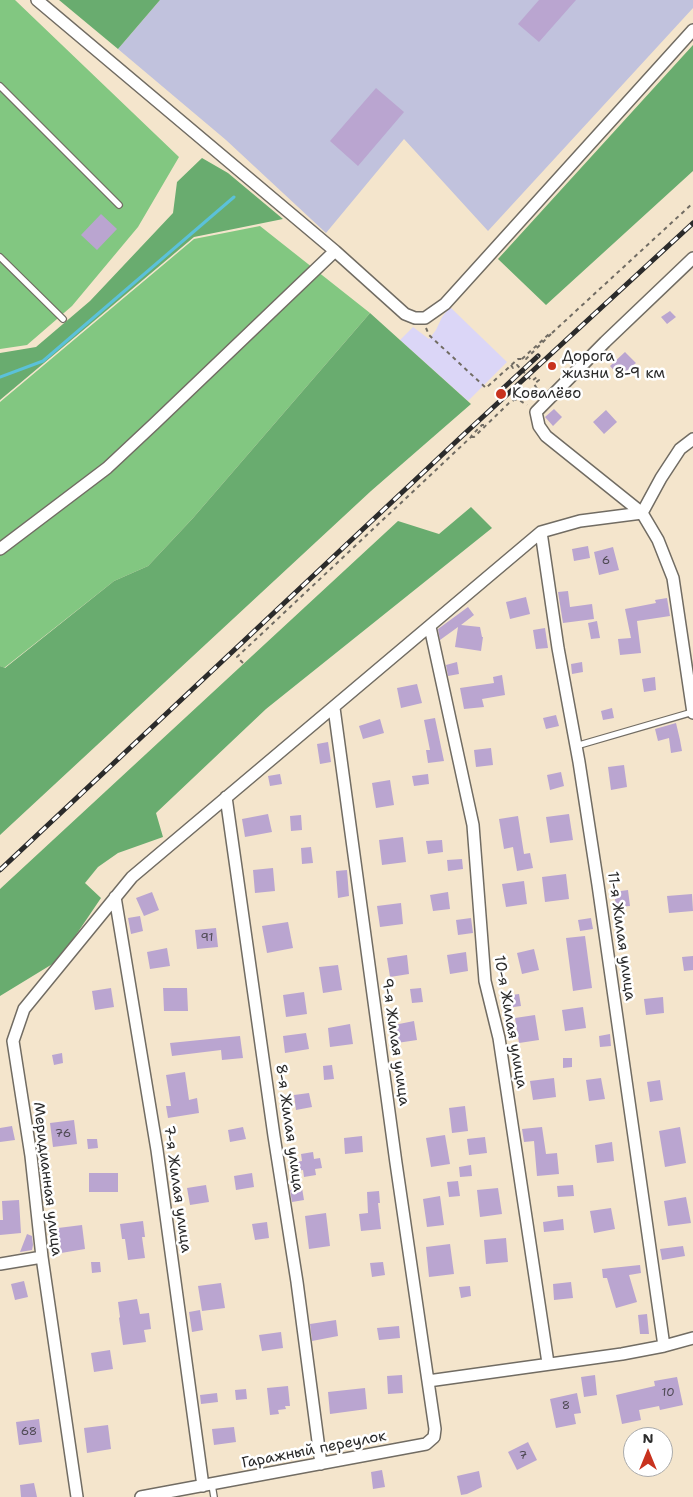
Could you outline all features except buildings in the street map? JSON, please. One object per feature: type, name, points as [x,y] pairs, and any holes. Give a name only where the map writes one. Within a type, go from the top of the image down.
[{"type":"street","points":[[37,0],[335,251],[404,314],[415,318],[425,318],[445,304],[693,30]]},
{"type":"street","points":[[0,549],[107,468],[335,251]]},
{"type":"street","points":[[693,258],[605,342],[536,412],[539,426],[546,436],[642,512],[658,540],[673,578],[693,713]]},
{"type":"street","points":[[642,512],[680,449],[693,439]]},
{"type":"street","points":[[542,532],[580,521],[642,512]]},
{"type":"street","name":"Меридианная улица","points":[[77,1497],[42,1257],[31,1156],[13,1041],[24,1009],[132,877],[542,532]]},
{"type":"street","name":"11-я Жилая улица","points":[[542,532],[558,648],[598,885],[664,1346]]},
{"type":"street","name":"10-я Жилая улица","points":[[430,627],[473,825],[485,981],[499,1038],[548,1363]]},
{"type":"street","name":"9-я Жилая улица","points":[[334,708],[428,1381]]},
{"type":"street","name":"8-я Жилая улица","points":[[226,797],[274,1136],[297,1282],[321,1464]]},
{"type":"street","name":"7-я Жилая улица","points":[[115,897],[157,1150],[207,1485]]},
{"type":"street","points":[[0,1264],[42,1257]]},
{"type":"street","points":[[428,1381],[622,1354],[693,1338]]},
{"type":"street","name":"Гаражный переулок","points":[[141,1497],[426,1444],[434,1437],[435,1429],[428,1381]]},
{"type":"lane","points":[[0,86],[118,205]]},
{"type":"lane","points":[[0,257],[63,319]]},
{"type":"lane","points":[[576,746],[693,713]]},
{"type":"lane","points":[[207,1485],[214,1497]]},
{"type":"path","points":[[425,318],[429,335],[486,388],[518,358],[526,359],[693,203]]},
{"type":"path","points":[[511,365],[514,368],[517,365],[532,381],[537,377],[539,380],[534,384],[536,385]]},
{"type":"path","points":[[243,664],[237,657],[482,425],[485,425],[514,400],[524,402]]},
{"type":"shaded area","points":[[160,0],[693,0],[693,8],[488,231],[404,139],[326,233],[226,140],[118,49]]},
{"type":"shaded area","points":[[450,307],[507,362],[468,401],[400,340],[413,327],[429,339]]},
{"type":"green space","points":[[0,0],[15,0],[179,157],[138,227],[72,306],[27,345],[0,349]]},
{"type":"green space","points":[[59,0],[160,0],[118,49]]},
{"type":"green space","points":[[693,45],[693,171],[546,305],[498,259]]},
{"type":"green space","points":[[202,158],[228,173],[283,219],[194,237],[0,400],[0,353],[36,347],[90,301],[173,213],[177,182]]},
{"type":"green space","points":[[260,226],[370,313],[193,518],[148,566],[114,581],[4,668],[0,666],[0,402],[194,239]]},
{"type":"green space","points":[[370,313],[471,404],[371,491],[0,835],[0,666],[5,668],[114,581],[148,566],[193,518]]},
{"type":"green space","points":[[471,507],[492,528],[266,709],[156,813],[163,837],[118,853],[98,867],[85,883],[101,898],[59,960],[0,996],[0,889],[398,521],[439,534]]},
{"type":"waterway","points":[[0,377],[43,361],[234,197]]},
{"type":"railway","points":[[0,870],[461,437],[693,223]]},
{"type":"railway","points":[[498,393],[538,356]]},
{"type":"place","name":"Дорога жизни 8-9 км","points":[[552,366]]},
{"type":"place","name":"Ковалёво","points":[[501,394]]}]
